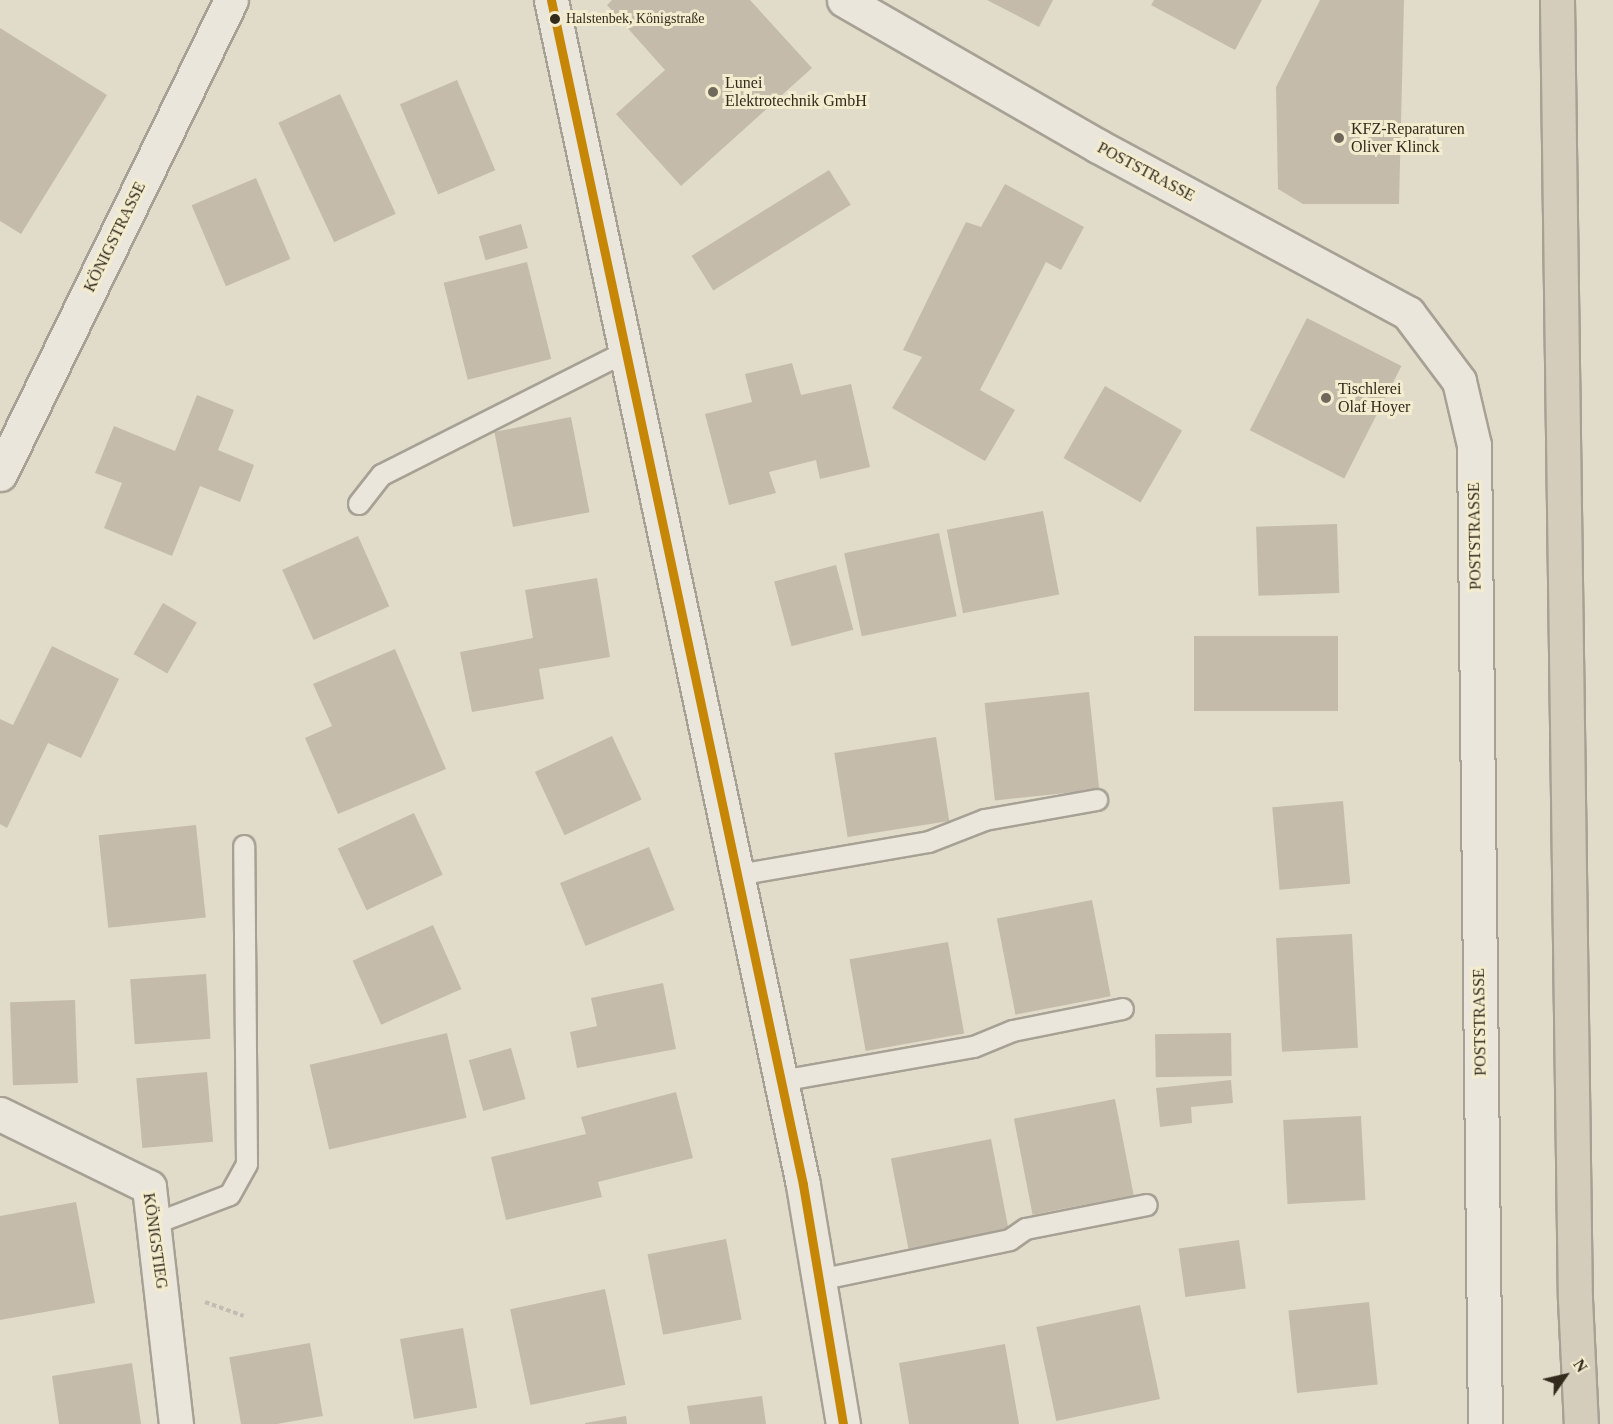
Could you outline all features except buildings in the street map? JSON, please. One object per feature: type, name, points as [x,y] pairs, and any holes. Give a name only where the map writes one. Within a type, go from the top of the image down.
[{"type":"highway","points":[[1557,0],[1574,1263],[1581,1424]]},
{"type":"street","name":"KÖNIGSTRASSE","points":[[0,474],[231,0]]},
{"type":"street","points":[[551,0],[781,1080],[819,1280],[843,1424]]},
{"type":"street","name":"POSTSTRASSE","points":[[848,1],[1098,146],[1408,313],[1460,381],[1474,445],[1485,1424]]},
{"type":"street","name":"KÖNIGSTIEG","points":[[0,1114],[149,1187],[176,1424]]},
{"type":"lane","points":[[359,504],[382,475],[625,352]]},
{"type":"lane","points":[[738,875],[929,842],[985,820],[1097,800]]},
{"type":"lane","points":[[154,1224],[230,1196],[247,1164],[244,846]]},
{"type":"lane","points":[[781,1080],[974,1047],[1013,1030],[1123,1009]]},
{"type":"lane","points":[[819,1280],[1010,1240],[1026,1229],[1147,1205]]},
{"type":"transit line","points":[[551,0],[803,1185],[843,1424]]},
{"type":"place","name":"Halstenbek, Königstraße","points":[[555,19]]},
{"type":"place","name":"Lunei Elektrotechnik GmbH","points":[[713,92]]},
{"type":"place","name":"KFZ-Reparaturen Oliver Klinck","points":[[1339,138]]},
{"type":"place","name":"Tischlerei Olaf Hoyer","points":[[1326,398]]}]
